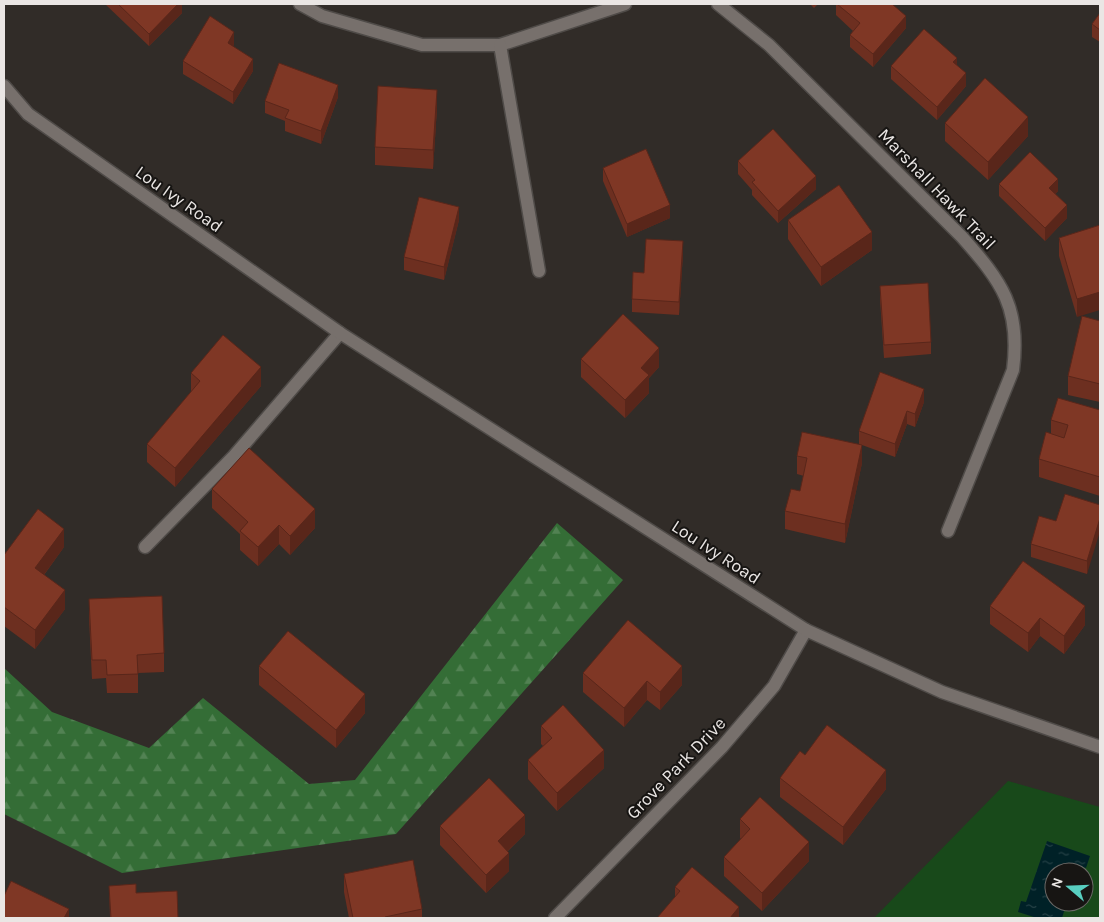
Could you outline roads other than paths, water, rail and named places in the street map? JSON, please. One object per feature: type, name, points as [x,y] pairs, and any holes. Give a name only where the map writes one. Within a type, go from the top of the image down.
[{"type":"street","points":[[300,4],[322,16],[422,45],[500,45],[625,4]]},
{"type":"street","name":"Marshall Hawk Trail","points":[[718,4],[769,45],[962,237],[988,266],[1003,291],[1015,322],[1016,346],[1013,370],[948,531]]},
{"type":"street","points":[[500,45],[539,271]]},
{"type":"street","name":"Lou Ivy Road","points":[[4,86],[28,114],[340,333],[806,630],[942,692],[1100,747]]},
{"type":"street","points":[[145,547],[234,456],[340,333]]},
{"type":"street","name":"Grove Park Drive","points":[[555,918],[722,747],[774,686],[806,630]]},
{"type":"water","points":[[1047,841],[1090,856],[1088,862],[1044,862],[1044,912],[1064,912],[1062,918],[1037,918],[1018,912],[1021,901],[1026,902]]}]
